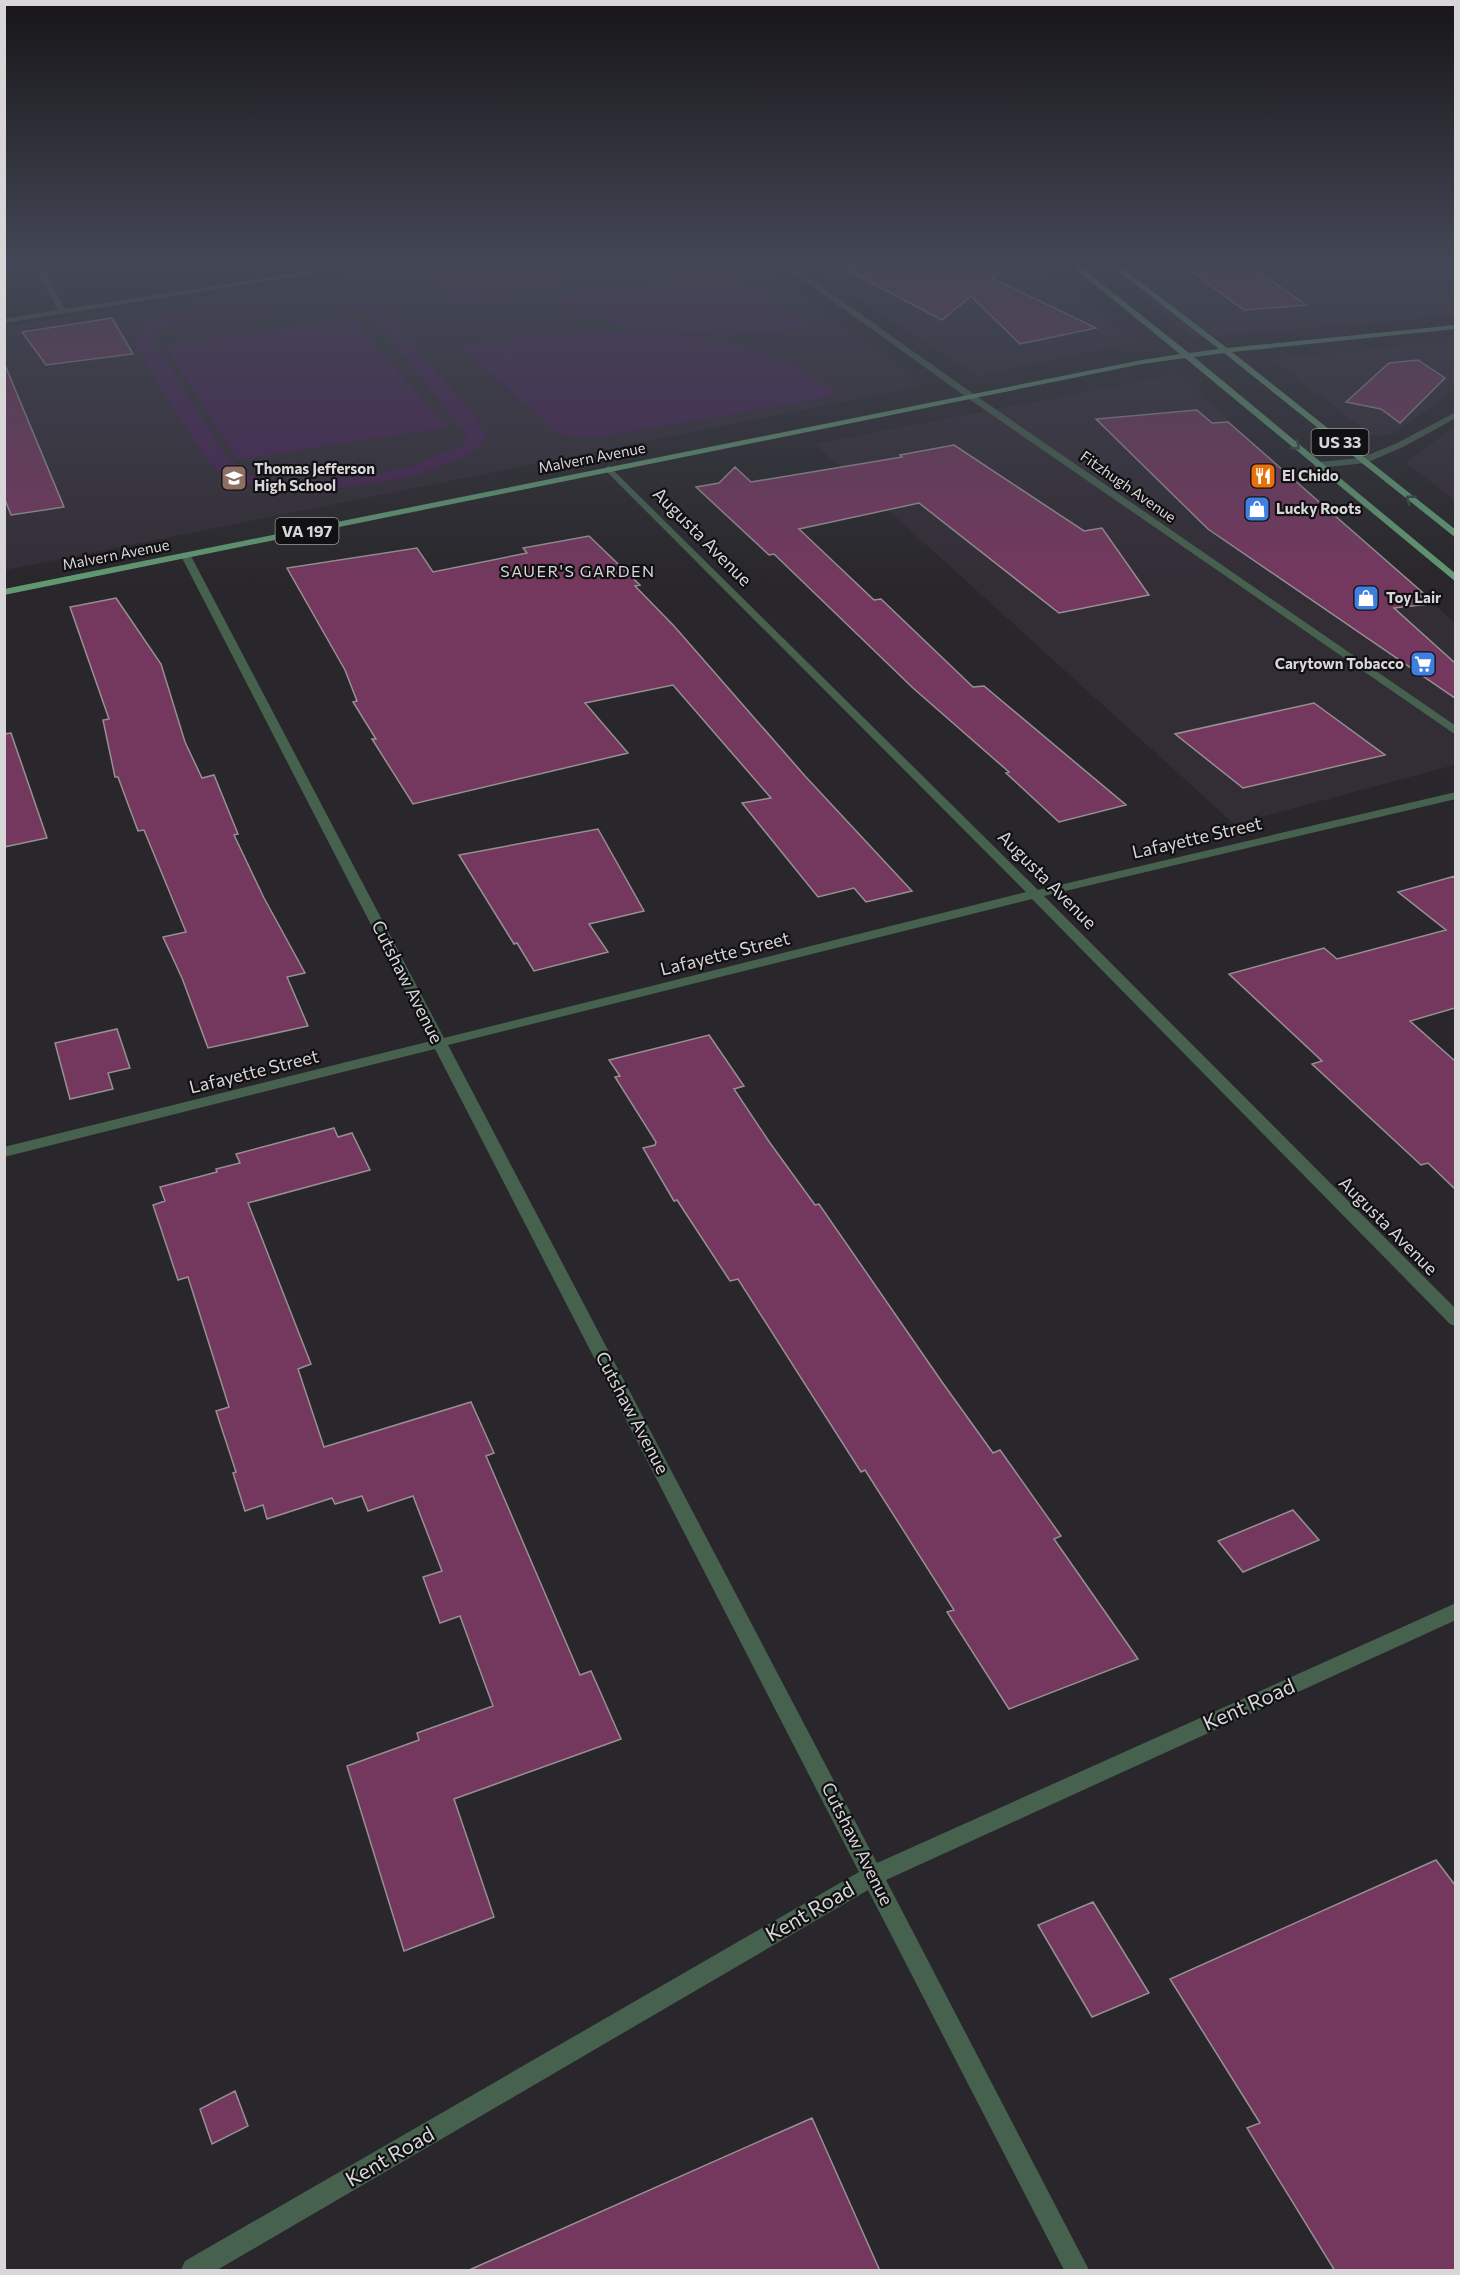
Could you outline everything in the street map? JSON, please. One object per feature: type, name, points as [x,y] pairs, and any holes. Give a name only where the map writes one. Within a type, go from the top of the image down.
[{"type":"main road","name":"Malvern Avenue","points":[[4,592],[1109,370]]},
{"type":"main road","name":"US 33","points":[[1204,370],[1455,579]]},
{"type":"main road","name":"US 33","points":[[1248,370],[1455,535]]},
{"type":"street","name":"Fitzhugh Avenue","points":[[934,370],[1455,732]]},
{"type":"street","points":[[1318,465],[1363,461],[1400,445],[1455,414]]},
{"type":"street","name":"Augusta Avenue","points":[[609,469],[1035,894],[1455,1320]]},
{"type":"street","name":"Cutshaw Avenue","points":[[186,556],[874,1875],[1077,2271]]},
{"type":"street","name":"Lafayette Street","points":[[4,1152],[440,1045],[1035,894],[1455,795]]},
{"type":"street","name":"Kent Road","points":[[194,2271],[874,1875],[1455,1611]]},
{"type":"shaded area","points":[[5,370],[902,370],[923,386],[5,570]]},
{"type":"shaded area","points":[[151,370],[172,370],[227,458],[252,476],[272,480],[337,479],[381,473],[412,466],[462,445],[466,434],[415,370],[435,370],[476,418],[486,434],[482,444],[468,454],[420,473],[342,487],[264,488],[225,476],[203,453]]},
{"type":"shaded area","points":[[181,370],[396,370],[447,427],[237,460]]},
{"type":"shaded area","points":[[487,370],[802,370],[812,375],[837,396],[593,438],[574,437],[554,431]]},
{"type":"shaded area","points":[[970,370],[1006,370],[980,376]]},
{"type":"shaded area","points":[[1287,370],[1455,370],[1455,390],[1392,435],[1373,436]]},
{"type":"shaded area","points":[[1177,374],[1455,623],[1455,765],[1234,824],[815,444]]},
{"type":"shaded area","points":[[1455,426],[1455,500],[1406,463]]},
{"type":"building","points":[[4,370],[7,370],[64,507],[11,515],[4,497]]},
{"type":"building","points":[[1381,370],[1433,370],[1445,378],[1400,423],[1381,409],[1346,402]]},
{"type":"building","points":[[1197,410],[1212,423],[1228,422],[1422,592],[1416,592],[1430,604],[1394,608],[1455,663],[1455,698],[1208,529],[1096,419]]},
{"type":"building","points":[[954,445],[1084,531],[1102,528],[1149,595],[1059,613],[919,503],[799,529],[874,600],[881,599],[973,687],[984,686],[1126,805],[1059,822],[1006,773],[1009,772],[913,688],[774,554],[769,555],[696,487],[719,483],[735,467],[751,482],[902,457],[900,455]]},
{"type":"building","points":[[589,536],[640,585],[635,586],[674,626],[805,776],[912,891],[866,902],[854,888],[818,897],[742,803],[771,798],[673,685],[585,703],[628,753],[413,804],[372,739],[376,739],[353,702],[357,701],[345,670],[287,568],[417,548],[433,572],[527,553],[523,548]]},
{"type":"building","points":[[116,598],[161,664],[185,742],[202,778],[214,775],[238,834],[234,835],[264,898],[305,973],[287,977],[308,1026],[208,1048],[182,978],[163,937],[186,932],[144,830],[138,831],[118,777],[115,777],[103,720],[109,719],[70,607]]},
{"type":"building","points":[[1314,703],[1385,755],[1243,788],[1175,734]]},
{"type":"building","points":[[11,733],[47,838],[4,847],[4,734]]},
{"type":"building","points":[[598,829],[644,911],[589,924],[608,952],[534,971],[517,943],[514,944],[459,855]]},
{"type":"building","points":[[1455,876],[1455,1008],[1410,1021],[1455,1061],[1455,1189],[1428,1163],[1421,1165],[1312,1064],[1322,1061],[1229,974],[1324,948],[1337,959],[1446,930],[1398,892]]},
{"type":"building","points":[[117,1029],[130,1068],[108,1073],[113,1089],[70,1099],[55,1043]]},
{"type":"building","points":[[709,1035],[744,1086],[734,1089],[770,1143],[815,1205],[819,1204],[993,1453],[1000,1450],[1061,1536],[1054,1539],[1138,1659],[1009,1709],[947,1612],[954,1610],[865,1470],[861,1472],[738,1279],[730,1281],[677,1200],[674,1201],[643,1148],[655,1145],[656,1142],[615,1077],[620,1076],[609,1060]]},
{"type":"building","points":[[334,1128],[338,1137],[352,1133],[370,1170],[248,1203],[311,1364],[298,1369],[324,1447],[471,1402],[494,1453],[486,1456],[580,1675],[591,1671],[621,1739],[454,1799],[494,1917],[404,1951],[347,1766],[419,1740],[417,1733],[493,1706],[460,1616],[440,1623],[423,1577],[442,1571],[413,1496],[368,1511],[362,1496],[335,1504],[332,1498],[267,1519],[263,1505],[245,1511],[233,1473],[236,1472],[216,1411],[229,1407],[188,1277],[178,1280],[153,1205],[165,1201],[160,1187],[217,1172],[216,1169],[240,1163],[236,1154]]},
{"type":"building","points":[[1293,1510],[1319,1540],[1243,1572],[1218,1541]]},
{"type":"building","points":[[1436,1860],[1455,1885],[1455,2271],[1335,2271],[1247,2128],[1260,2123],[1170,1979]]},
{"type":"building","points":[[1093,1902],[1149,1993],[1092,2017],[1038,1925]]},
{"type":"building","points":[[235,2091],[248,2126],[212,2144],[200,2109]]},
{"type":"building","points":[[812,2118],[880,2271],[467,2271]]},
{"type":"place","name":"El Chido","points":[[1263,476]]},
{"type":"place","name":"Thomas Jefferson High School","points":[[234,478]]},
{"type":"place","name":"Lucky Roots","points":[[1257,509]]},
{"type":"place","name":"Toy Lair","points":[[1366,598]]},
{"type":"place","name":"Carytown Tobacco","points":[[1423,664]]},
{"type":"district","name":"SAUER'S GARDEN","points":[[578,571]]}]
